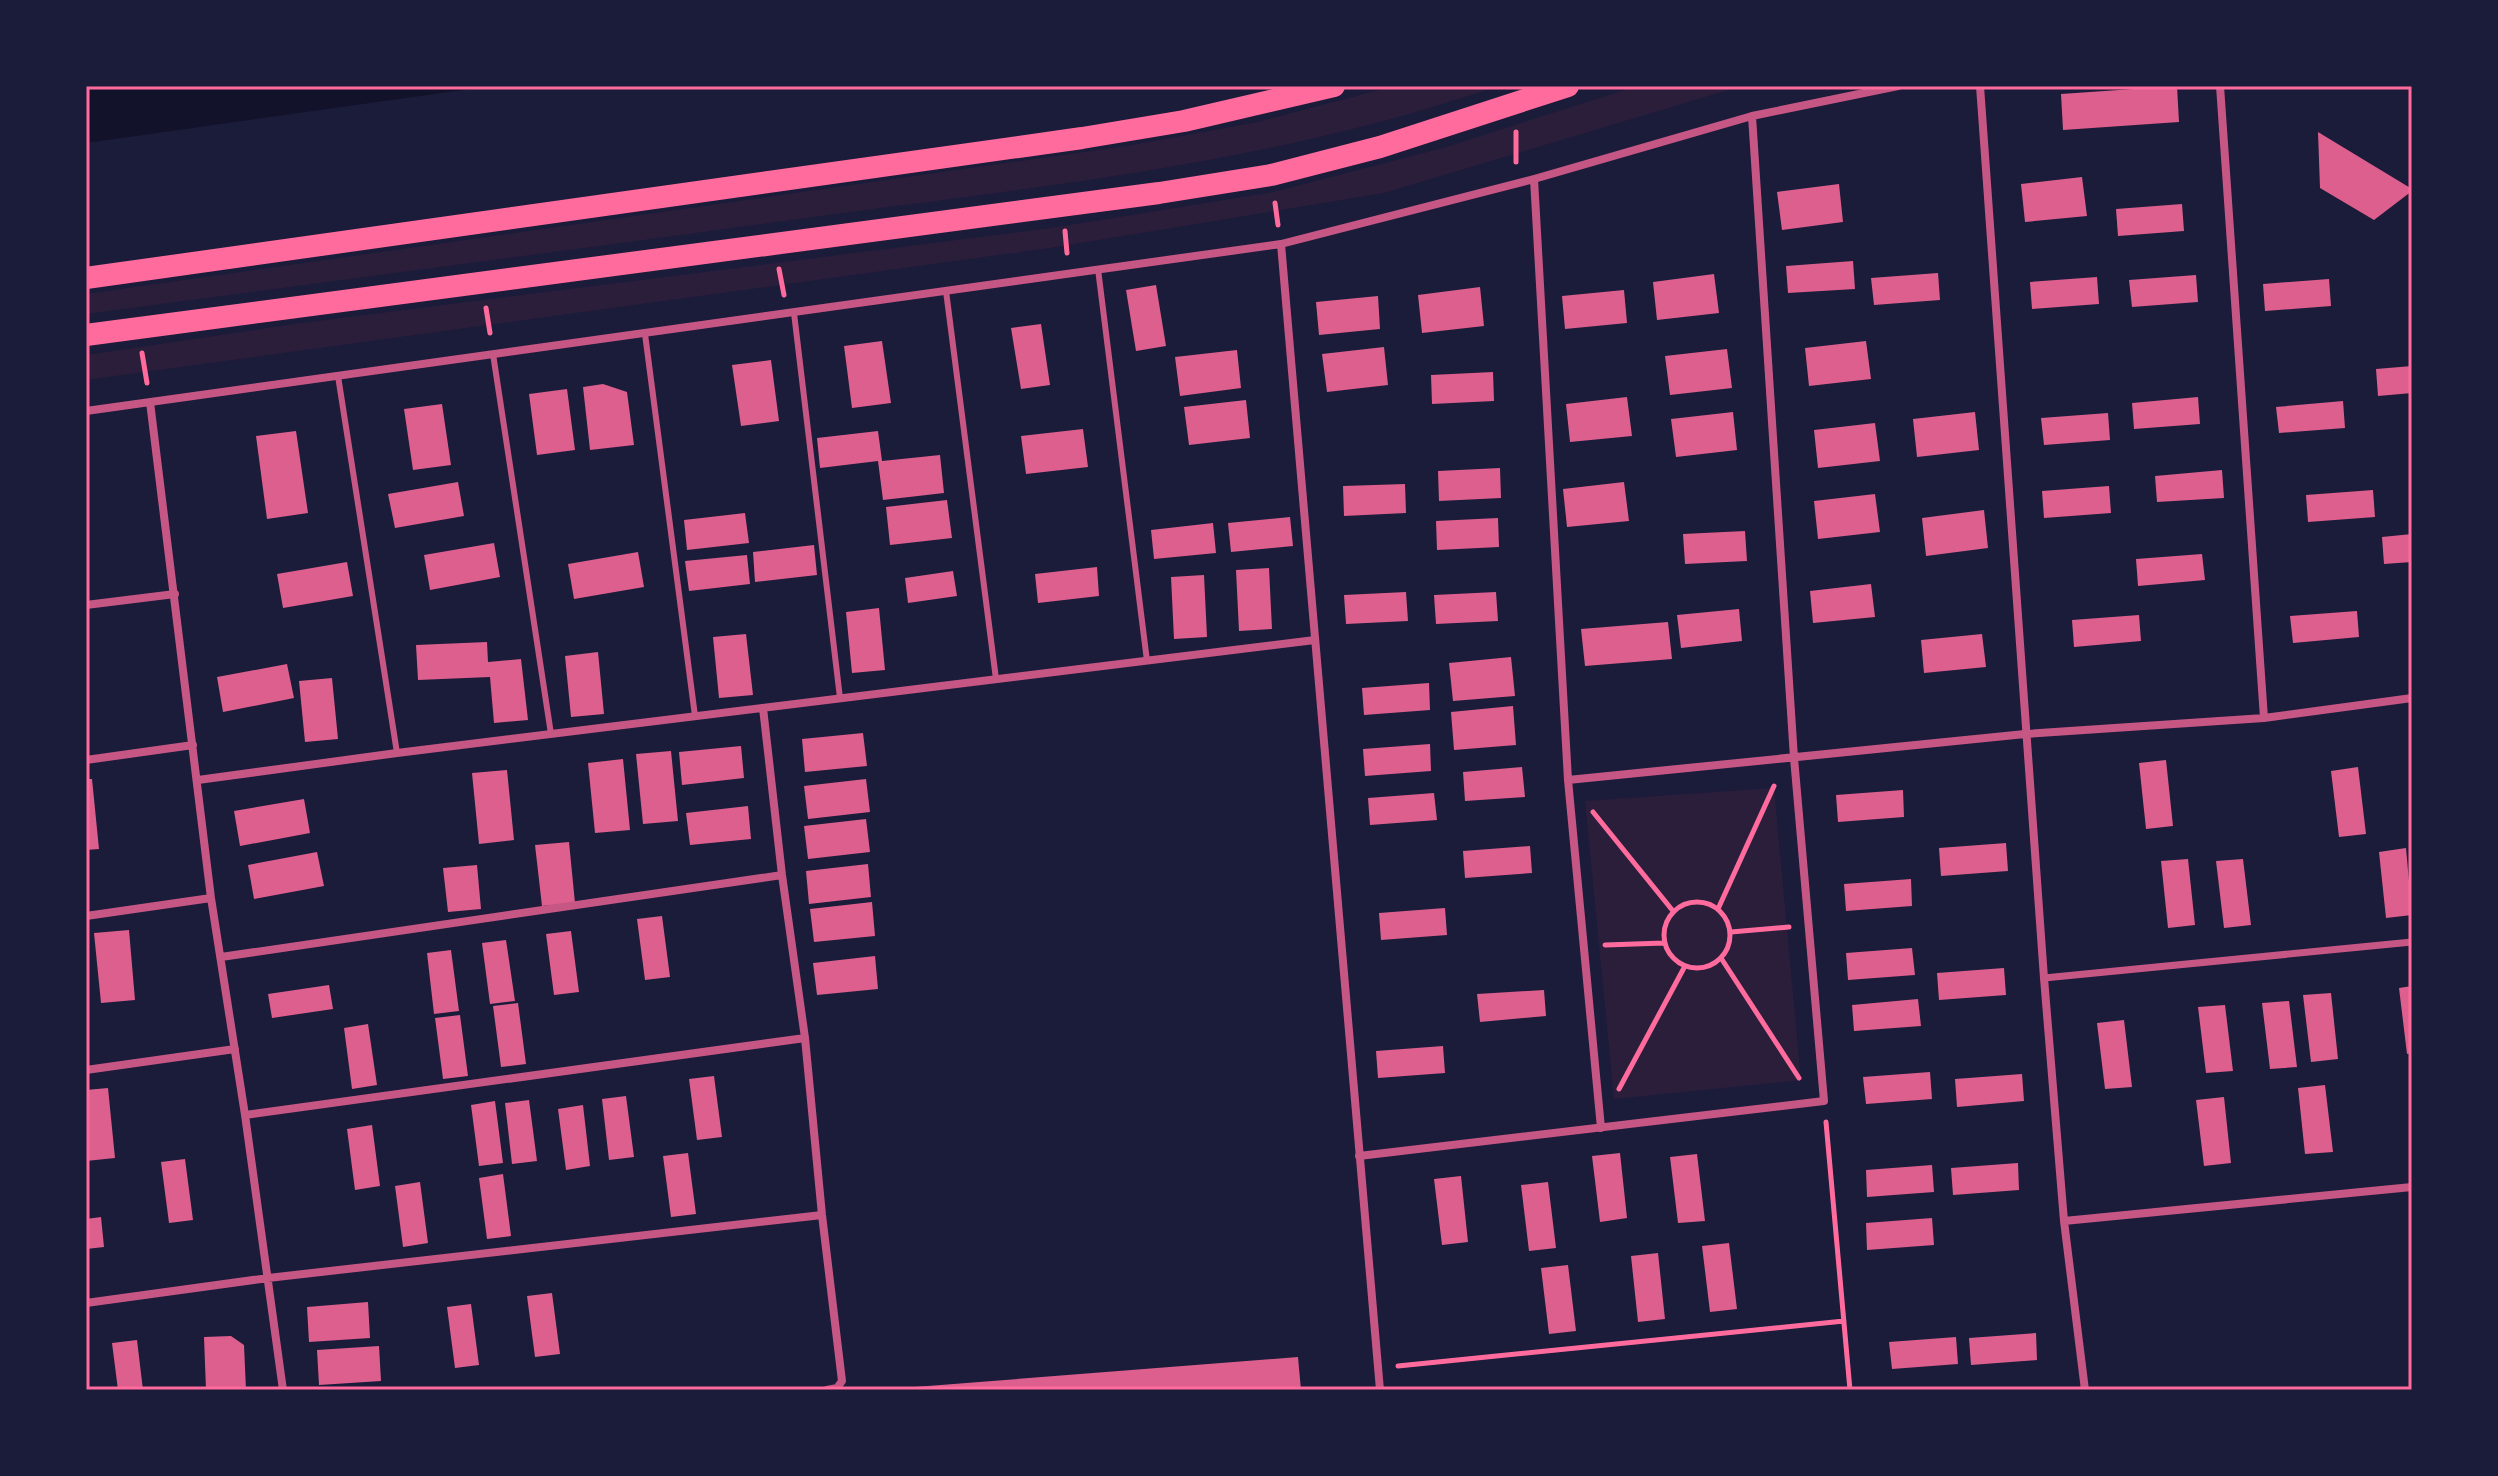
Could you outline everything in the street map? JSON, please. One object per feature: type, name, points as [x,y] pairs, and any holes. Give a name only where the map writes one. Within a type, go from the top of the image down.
[{"type":"highway","points":[[86,278],[1082,138],[1184,121],[1334,86]]},
{"type":"highway","points":[[86,335],[774,245],[1271,175],[1380,147],[1568,86]]},
{"type":"street","points":[[86,411],[1281,244],[1534,179],[1752,116],[1898,86]]},
{"type":"street","points":[[1980,86],[2044,978],[2064,1221],[2085,1390]]},
{"type":"street","points":[[2220,86],[2264,718]]},
{"type":"street","points":[[1359,1156],[1820,1102],[1752,116]]},
{"type":"street","points":[[1534,179],[1568,780],[1601,1128]]},
{"type":"street","points":[[1281,244],[1380,1390]]},
{"type":"street","points":[[150,402],[211,898],[283,1390]]},
{"type":"street","points":[[86,605],[175,594]]},
{"type":"street","points":[[198,780],[1315,640]]},
{"type":"street","points":[[1568,780],[2025,734],[2264,718],[2412,698]]},
{"type":"street","points":[[763,708],[805,1038],[842,1381],[837,1388],[827,1390]]},
{"type":"street","points":[[86,760],[193,745]]},
{"type":"street","points":[[221,957],[782,875]]},
{"type":"street","points":[[86,916],[211,898]]},
{"type":"street","points":[[2044,978],[2412,942]]},
{"type":"street","points":[[245,1115],[805,1038]]},
{"type":"street","points":[[86,1070],[235,1049]]},
{"type":"street","points":[[2064,1221],[2412,1187]]},
{"type":"street","points":[[86,1303],[268,1278],[822,1215]]},
{"type":"lane","points":[[1098,269],[1147,661]]},
{"type":"lane","points":[[946,291],[996,679]]},
{"type":"lane","points":[[790,313],[840,698]]},
{"type":"lane","points":[[645,334],[695,716]]},
{"type":"lane","points":[[493,354],[551,734]]},
{"type":"lane","points":[[338,376],[397,753]]},
{"type":"path","points":[[1516,104],[1516,183]]},
{"type":"path","points":[[1271,175],[1281,244]]},
{"type":"path","points":[[1062,206],[1068,274]]},
{"type":"path","points":[[774,245],[790,313]]},
{"type":"path","points":[[482,283],[493,354]]},
{"type":"path","points":[[138,328],[150,402]]},
{"type":"path","points":[[1718,909],[1772,794],[1783,759]]},
{"type":"path","points":[[1589,806],[1673,911]]},
{"type":"path","points":[[1690,902],[1709,904],[1718,909],[1731,932],[1727,951],[1704,968],[1685,966],[1675,961],[1664,943],[1663,932],[1673,911],[1690,902]]},
{"type":"path","points":[[1731,932],[1808,926]]},
{"type":"path","points":[[1584,946],[1664,943]]},
{"type":"path","points":[[1721,958],[1820,1102],[1850,1390]]},
{"type":"path","points":[[1601,1128],[1685,966]]},
{"type":"path","points":[[1378,1368],[1844,1321]]},
{"type":"shaded area","points":[[86,86],[491,86],[86,143]]},
{"type":"shaded area","points":[[1394,86],[1498,86],[1418,112],[1336,133],[1170,167],[86,314],[86,294],[1126,146],[1258,122]]},
{"type":"shaded area","points":[[1637,86],[1742,86],[1384,193],[1050,248],[86,380],[86,355],[294,324],[1051,228],[1273,192],[1443,148]]},
{"type":"shaded area","points":[[1774,788],[1801,1080],[1614,1099],[1585,801]]},
{"type":"building","points":[[2177,86],[2179,122],[2063,130],[2061,94]]},
{"type":"building","points":[[2318,132],[2412,191],[2374,220],[2320,188]]},
{"type":"building","points":[[2082,177],[2087,216],[2025,222],[2021,184]]},
{"type":"building","points":[[1839,184],[1843,222],[1782,230],[1777,192]]},
{"type":"building","points":[[2182,204],[2184,231],[2118,236],[2116,209]]},
{"type":"building","points":[[1853,261],[1855,289],[1788,293],[1786,266]]},
{"type":"building","points":[[1938,273],[1940,300],[1874,305],[1871,278]]},
{"type":"building","points":[[1714,274],[1719,313],[1657,320],[1653,282]]},
{"type":"building","points":[[2196,275],[2198,302],[2132,307],[2129,280]]},
{"type":"building","points":[[2097,277],[2099,304],[2032,309],[2030,282]]},
{"type":"building","points":[[2329,279],[2331,306],[2265,311],[2263,284]]},
{"type":"building","points":[[1156,285],[1166,346],[1136,351],[1126,290]]},
{"type":"building","points":[[1480,287],[1484,326],[1422,333],[1418,295]]},
{"type":"building","points":[[1624,290],[1627,323],[1565,329],[1562,296]]},
{"type":"building","points":[[1378,296],[1380,329],[1319,335],[1316,302]]},
{"type":"building","points":[[1041,324],[1050,385],[1021,389],[1011,328]]},
{"type":"building","points":[[882,341],[891,403],[852,408],[844,346]]},
{"type":"building","points":[[1866,341],[1871,379],[1809,386],[1805,348]]},
{"type":"building","points":[[1384,347],[1388,385],[1327,392],[1322,354]]},
{"type":"building","points":[[1727,349],[1732,388],[1670,395],[1665,356]]},
{"type":"building","points":[[1237,350],[1241,388],[1180,396],[1175,357]]},
{"type":"building","points":[[771,360],[779,421],[741,426],[732,365]]},
{"type":"building","points":[[2412,366],[2412,393],[2378,396],[2376,369]]},
{"type":"building","points":[[1493,372],[1494,401],[1432,404],[1431,375]]},
{"type":"building","points":[[603,384],[627,392],[634,445],[590,450],[583,387]]},
{"type":"building","points":[[567,389],[575,450],[537,455],[529,394]]},
{"type":"building","points":[[1627,397],[1632,436],[1570,442],[1566,404]]},
{"type":"building","points":[[2198,397],[2200,424],[2134,429],[2132,403]]},
{"type":"building","points":[[1246,400],[1250,438],[1189,445],[1184,407]]},
{"type":"building","points":[[2343,401],[2345,428],[2279,433],[2276,407]]},
{"type":"building","points":[[442,404],[451,465],[413,470],[404,409]]},
{"type":"building","points":[[1733,412],[1737,450],[1676,457],[1671,419]]},
{"type":"building","points":[[1975,412],[1979,450],[1917,457],[1913,419]]},
{"type":"building","points":[[2108,413],[2110,440],[2044,445],[2041,418]]},
{"type":"building","points":[[1875,423],[1880,461],[1818,468],[1814,430]]},
{"type":"building","points":[[1083,429],[1088,467],[1026,474],[1021,436]]},
{"type":"building","points":[[296,431],[308,513],[267,519],[256,436]]},
{"type":"building","points":[[878,431],[882,461],[940,455],[944,493],[883,500],[878,461],[820,468],[817,438]]},
{"type":"building","points":[[1500,468],[1501,498],[1439,501],[1438,471]]},
{"type":"building","points":[[2222,470],[2224,498],[2157,502],[2155,476]]},
{"type":"building","points":[[458,482],[464,516],[395,528],[388,494]]},
{"type":"building","points":[[1624,482],[1629,521],[1567,527],[1563,489]]},
{"type":"building","points":[[1405,484],[1406,513],[1344,516],[1343,486]]},
{"type":"building","points":[[2109,486],[2111,513],[2044,518],[2042,491]]},
{"type":"building","points":[[2373,490],[2375,517],[2308,522],[2306,495]]},
{"type":"building","points":[[1875,494],[1880,532],[1818,539],[1814,501]]},
{"type":"building","points":[[947,500],[952,538],[890,545],[886,507]]},
{"type":"building","points":[[1984,510],[1988,548],[1926,556],[1922,518]]},
{"type":"building","points":[[745,513],[749,543],[687,550],[684,520]]},
{"type":"building","points":[[1290,517],[1293,546],[1231,552],[1228,523]]},
{"type":"building","points":[[1498,518],[1499,547],[1437,550],[1436,521]]},
{"type":"building","points":[[1213,523],[1216,553],[1154,559],[1151,530]]},
{"type":"building","points":[[1745,531],[1747,561],[1685,564],[1683,534]]},
{"type":"building","points":[[2412,534],[2412,562],[2384,564],[2382,537]]},
{"type":"building","points":[[494,543],[500,577],[430,590],[424,555]]},
{"type":"building","points":[[814,545],[817,575],[755,582],[753,552]]},
{"type":"building","points":[[638,552],[644,587],[574,599],[568,564]]},
{"type":"building","points":[[2202,554],[2205,580],[2138,586],[2136,559]]},
{"type":"building","points":[[747,555],[750,584],[689,591],[685,561]]},
{"type":"building","points":[[347,562],[353,596],[283,608],[277,574]]},
{"type":"building","points":[[1097,567],[1099,596],[1038,603],[1035,574]]},
{"type":"building","points":[[1269,568],[1272,629],[1239,631],[1236,570]]},
{"type":"building","points":[[953,571],[957,596],[908,603],[905,578]]},
{"type":"building","points":[[1204,575],[1207,637],[1174,639],[1171,577]]},
{"type":"building","points":[[1871,584],[1875,617],[1813,623],[1810,591]]},
{"type":"building","points":[[1406,592],[1408,621],[1346,624],[1344,595]]},
{"type":"building","points":[[1496,592],[1498,621],[1436,624],[1434,595]]},
{"type":"building","points":[[879,608],[885,670],[852,673],[846,612]]},
{"type":"building","points":[[1739,609],[1742,641],[1681,648],[1677,615]]},
{"type":"building","points":[[2357,611],[2359,637],[2293,643],[2290,616]]},
{"type":"building","points":[[2139,615],[2141,641],[2074,647],[2072,620]]},
{"type":"building","points":[[1668,622],[1672,659],[1585,666],[1581,629]]},
{"type":"building","points":[[746,634],[753,695],[719,698],[713,637]]},
{"type":"building","points":[[1982,634],[1986,667],[1924,673],[1921,640]]},
{"type":"building","points":[[487,642],[488,662],[521,659],[528,720],[494,723],[490,677],[418,680],[416,645]]},
{"type":"building","points":[[598,652],[604,714],[571,717],[565,656]]},
{"type":"building","points":[[1511,657],[1515,696],[1453,701],[1449,663]]},
{"type":"building","points":[[287,664],[294,698],[223,712],[217,677]]},
{"type":"building","points":[[332,678],[338,739],[305,742],[299,681]]},
{"type":"building","points":[[1429,683],[1430,710],[1364,715],[1362,688]]},
{"type":"building","points":[[1513,706],[1516,745],[1454,750],[1451,712]]},
{"type":"building","points":[[863,733],[867,766],[805,772],[802,739]]},
{"type":"building","points":[[1430,744],[1431,771],[1365,776],[1363,749]]},
{"type":"building","points":[[741,746],[744,778],[682,785],[679,752]]},
{"type":"building","points":[[671,751],[678,821],[643,824],[636,754]]},
{"type":"building","points":[[623,759],[630,830],[595,833],[588,763]]},
{"type":"building","points":[[2166,760],[2173,826],[2146,829],[2139,763]]},
{"type":"building","points":[[1522,767],[1525,797],[1465,801],[1463,772]]},
{"type":"building","points":[[2358,767],[2366,834],[2339,837],[2331,771]]},
{"type":"building","points":[[507,770],[514,840],[479,844],[472,773]]},
{"type":"building","points":[[86,779],[92,779],[99,849],[86,850]]},
{"type":"building","points":[[866,779],[870,812],[808,819],[804,786]]},
{"type":"building","points":[[1903,790],[1904,817],[1838,822],[1836,795]]},
{"type":"building","points":[[1434,793],[1437,820],[1370,825],[1368,798]]},
{"type":"building","points":[[304,799],[310,833],[240,846],[234,811]]},
{"type":"building","points":[[748,806],[751,839],[690,845],[686,813]]},
{"type":"building","points":[[866,819],[870,852],[808,859],[804,826]]},
{"type":"building","points":[[569,842],[575,903],[542,906],[535,845]]},
{"type":"building","points":[[2006,843],[2008,871],[1941,876],[1939,848]]},
{"type":"building","points":[[1530,846],[1532,873],[1465,878],[1463,851]]},
{"type":"building","points":[[2406,848],[2412,915],[2386,918],[2379,852]]},
{"type":"building","points":[[317,852],[324,886],[254,899],[248,865]]},
{"type":"building","points":[[2188,859],[2195,925],[2168,928],[2161,861]]},
{"type":"building","points":[[2243,859],[2251,925],[2224,928],[2216,861]]},
{"type":"building","points":[[868,864],[871,897],[809,904],[806,871]]},
{"type":"building","points":[[477,865],[481,909],[448,912],[443,868]]},
{"type":"building","points":[[1911,879],[1912,906],[1846,911],[1844,884]]},
{"type":"building","points":[[872,902],[875,936],[814,942],[810,909]]},
{"type":"building","points":[[1445,908],[1447,935],[1381,940],[1379,913]]},
{"type":"building","points":[[662,916],[670,977],[645,980],[637,919]]},
{"type":"building","points":[[129,930],[135,1000],[101,1003],[94,933]]},
{"type":"building","points":[[571,931],[579,992],[554,995],[546,934]]},
{"type":"building","points":[[506,940],[515,1001],[490,1004],[482,943]]},
{"type":"building","points":[[1912,948],[1915,975],[1848,980],[1846,953]]},
{"type":"building","points":[[451,950],[459,1011],[434,1014],[427,953]]},
{"type":"building","points":[[875,956],[878,989],[817,995],[813,963]]},
{"type":"building","points":[[2004,968],[2006,995],[1939,1000],[1937,973]]},
{"type":"building","points":[[329,985],[333,1009],[272,1018],[268,994]]},
{"type":"building","points":[[2412,986],[2412,1053],[2407,1054],[2399,988]]},
{"type":"building","points":[[1544,990],[1546,1016],[1480,1022],[1477,994]]},
{"type":"building","points":[[2331,993],[2338,1059],[2311,1062],[2303,995]]},
{"type":"building","points":[[1918,999],[1921,1026],[1854,1031],[1852,1005]]},
{"type":"building","points":[[2289,1001],[2297,1067],[2270,1069],[2262,1003]]},
{"type":"building","points":[[518,1003],[526,1064],[501,1067],[493,1006]]},
{"type":"building","points":[[2225,1005],[2233,1071],[2206,1073],[2198,1007]]},
{"type":"building","points":[[460,1015],[468,1076],[443,1079],[435,1018]]},
{"type":"building","points":[[2124,1020],[2132,1087],[2105,1089],[2097,1023]]},
{"type":"building","points":[[368,1024],[377,1085],[352,1089],[344,1028]]},
{"type":"building","points":[[1443,1046],[1445,1073],[1378,1078],[1376,1051]]},
{"type":"building","points":[[1930,1072],[1932,1099],[1866,1104],[1863,1077]]},
{"type":"building","points":[[2022,1074],[2024,1101],[1957,1107],[1955,1079]]},
{"type":"building","points":[[714,1076],[722,1137],[697,1140],[689,1079]]},
{"type":"building","points":[[2325,1085],[2333,1152],[2305,1154],[2298,1088]]},
{"type":"building","points":[[108,1088],[115,1158],[86,1161],[86,1090]]},
{"type":"building","points":[[626,1096],[634,1157],[609,1160],[602,1099]]},
{"type":"building","points":[[2224,1097],[2231,1163],[2204,1166],[2196,1100]]},
{"type":"building","points":[[529,1100],[537,1161],[512,1164],[505,1103]]},
{"type":"building","points":[[495,1101],[503,1163],[479,1166],[471,1105]]},
{"type":"building","points":[[583,1105],[590,1166],[566,1170],[558,1109]]},
{"type":"building","points":[[372,1125],[380,1186],[355,1190],[347,1129]]},
{"type":"building","points":[[688,1153],[696,1214],[671,1217],[663,1156]]},
{"type":"building","points":[[1620,1153],[1627,1218],[1600,1222],[1592,1156]]},
{"type":"building","points":[[1697,1154],[1705,1221],[1678,1223],[1670,1157]]},
{"type":"building","points":[[185,1159],[193,1220],[169,1223],[161,1162]]},
{"type":"building","points":[[2018,1163],[2019,1190],[1953,1195],[1951,1168]]},
{"type":"building","points":[[1932,1165],[1934,1192],[1867,1197],[1866,1170]]},
{"type":"building","points":[[503,1174],[511,1236],[487,1239],[479,1178]]},
{"type":"building","points":[[1461,1176],[1468,1242],[1442,1245],[1434,1179]]},
{"type":"building","points":[[420,1182],[428,1243],[403,1247],[395,1186]]},
{"type":"building","points":[[1548,1182],[1556,1248],[1529,1251],[1521,1185]]},
{"type":"building","points":[[101,1217],[104,1247],[86,1249],[86,1219]]},
{"type":"building","points":[[1932,1218],[1934,1245],[1867,1250],[1866,1223]]},
{"type":"building","points":[[1729,1243],[1737,1309],[1710,1312],[1702,1246]]},
{"type":"building","points":[[1658,1253],[1665,1319],[1638,1322],[1631,1256]]},
{"type":"building","points":[[1568,1265],[1576,1331],[1549,1334],[1541,1268]]},
{"type":"building","points":[[552,1293],[560,1354],[535,1357],[527,1296]]},
{"type":"building","points":[[368,1302],[370,1338],[309,1342],[307,1307]]},
{"type":"building","points":[[471,1304],[479,1365],[455,1368],[447,1307]]},
{"type":"building","points":[[2036,1333],[2037,1360],[1971,1365],[1969,1338]]},
{"type":"building","points":[[231,1336],[244,1345],[246,1390],[206,1390],[204,1337]]},
{"type":"building","points":[[1956,1337],[1958,1364],[1892,1369],[1889,1342]]},
{"type":"building","points":[[137,1340],[143,1390],[118,1390],[112,1343]]},
{"type":"building","points":[[379,1346],[381,1381],[319,1385],[317,1350]]},
{"type":"building","points":[[1298,1357],[1301,1390],[902,1390],[902,1388]]}]
